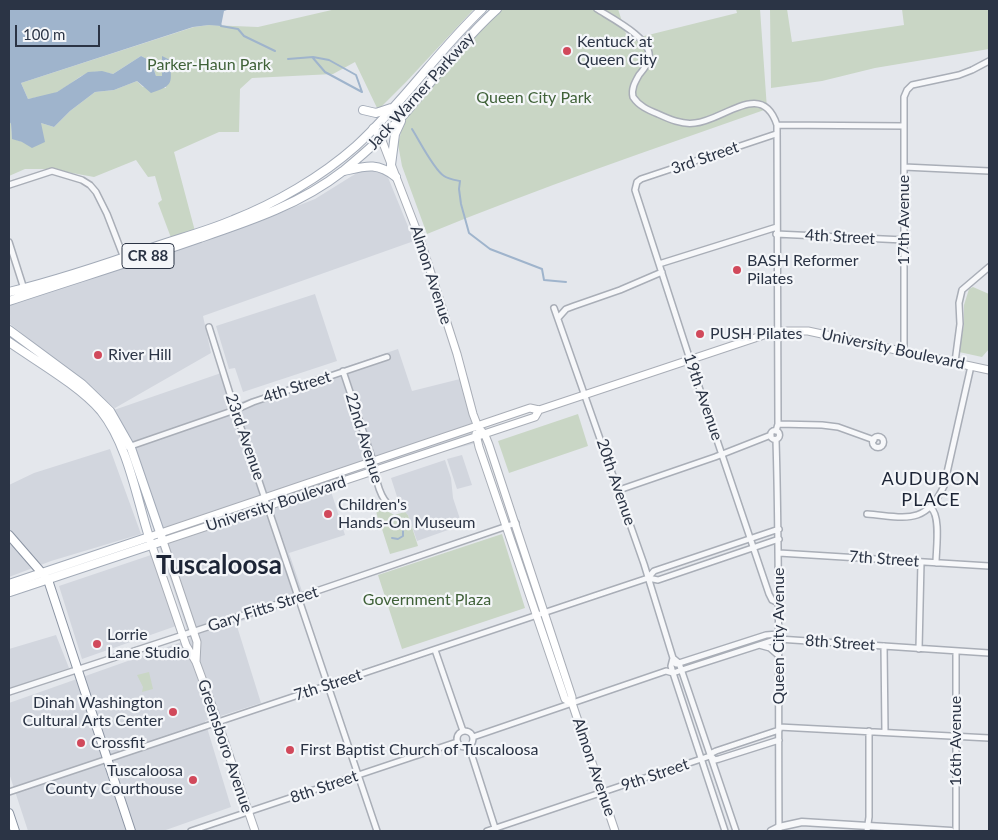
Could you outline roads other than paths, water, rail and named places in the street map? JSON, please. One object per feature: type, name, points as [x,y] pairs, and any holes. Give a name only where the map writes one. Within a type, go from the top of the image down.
[{"type":"main road","name":"Jack Warner Parkway","points":[[9,292],[124,258],[222,224],[255,210],[320,173],[356,145],[374,128],[482,9]]},
{"type":"main road","name":"Jack Warner Parkway","points":[[9,301],[168,250],[251,220],[285,206],[322,186],[342,172],[381,138],[406,112],[466,40],[498,9]]},
{"type":"main road","points":[[363,110],[376,113],[395,106]]},
{"type":"main road","points":[[391,165],[395,134],[406,112]]},
{"type":"main road","name":"Almon Avenue","points":[[374,128],[381,138],[407,204],[438,293],[473,414],[478,427],[485,435],[516,523],[572,697],[572,703],[615,831]]},
{"type":"main road","points":[[342,172],[374,166],[384,169],[396,177]]},
{"type":"main road","name":"Greensboro Avenue","points":[[9,330],[57,365],[97,398],[117,421],[151,541],[186,645],[196,662],[218,722],[254,831]]},
{"type":"main road","name":"University Boulevard","points":[[9,591],[48,580],[265,497],[373,460],[478,427],[530,408],[539,410],[776,331],[808,331],[989,370]]},
{"type":"main road","name":"Greensboro Avenue","points":[[9,342],[78,390],[92,402],[126,448],[162,537],[194,632],[197,642],[196,662]]},
{"type":"main road","name":"University Boulevard","points":[[162,537],[268,507],[485,435],[535,418],[539,410]]},
{"type":"main road","name":"Almon Avenue","points":[[478,427],[476,438],[505,527],[565,699],[572,703]]},
{"type":"main road","points":[[10,535],[48,580],[131,831]]},
{"type":"main road","name":"University Boulevard","points":[[9,584],[42,572],[151,541]]},
{"type":"main road","points":[[9,813],[15,831]]},
{"type":"street","points":[[597,9],[646,43],[649,58],[632,88],[632,97],[639,105],[668,118],[690,123],[710,120],[740,106],[754,103],[767,109],[773,115],[777,126],[904,126]]},
{"type":"street","name":"17th Avenue","points":[[904,351],[904,97],[912,85],[972,70],[989,61]]},
{"type":"street","name":"Queen City Avenue","points":[[777,126],[776,331],[778,424],[776,431],[780,435],[776,440],[779,529],[779,829]]},
{"type":"street","name":"3rd Street","points":[[636,185],[641,179],[776,134]]},
{"type":"street","points":[[904,166],[989,171]]},
{"type":"street","points":[[9,185],[52,172],[82,180],[90,185],[96,192],[107,214],[124,258]]},
{"type":"street","name":"19th Avenue","points":[[636,185],[636,194],[769,594],[772,600],[779,603]]},
{"type":"street","points":[[659,264],[777,227]]},
{"type":"street","name":"4th Street","points":[[776,234],[904,240]]},
{"type":"street","points":[[9,244],[24,289]]},
{"type":"street","points":[[955,362],[960,324],[959,303],[962,290],[989,267]]},
{"type":"street","points":[[558,318],[566,309],[620,290],[662,272]]},
{"type":"street","name":"20th Avenue","points":[[554,308],[619,490],[673,658]]},
{"type":"street","name":"23rd Avenue","points":[[209,326],[235,410],[377,831]]},
{"type":"street","name":"4th Street","points":[[126,448],[253,402],[387,357]]},
{"type":"street","points":[[867,514],[912,516],[931,508],[944,486],[971,366]]},
{"type":"street","name":"22nd Avenue","points":[[343,371],[373,460],[374,471],[383,498],[387,503]]},
{"type":"street","points":[[778,424],[838,427],[874,440]]},
{"type":"street","points":[[619,490],[722,454],[776,431]]},
{"type":"street","points":[[770,435],[772,439],[776,440]]},
{"type":"street","points":[[931,508],[935,512],[937,520],[936,563]]},
{"type":"street","name":"Gary Fitts Street","points":[[9,692],[299,597],[516,523]]},
{"type":"street","name":"7th Street","points":[[648,578],[654,571],[779,529]]},
{"type":"street","name":"7th Street","points":[[9,792],[648,578],[658,580],[779,539]]},
{"type":"street","name":"7th Street","points":[[779,553],[989,566]]},
{"type":"street","points":[[919,649],[921,562]]},
{"type":"street","name":"8th Street","points":[[472,737],[666,671],[671,666],[679,663],[766,635],[919,649],[989,653]]},
{"type":"street","name":"8th Street","points":[[673,673],[759,645],[778,636]]},
{"type":"street","points":[[759,645],[770,648],[778,655]]},
{"type":"street","points":[[884,646],[885,732]]},
{"type":"street","points":[[434,650],[463,731]]},
{"type":"street","name":"16th Avenue","points":[[956,651],[956,831]]},
{"type":"street","points":[[725,831],[673,673],[671,666],[673,658],[679,663],[736,831]]},
{"type":"street","points":[[666,671],[673,673]]},
{"type":"street","name":"9th Street","points":[[487,831],[496,830],[710,756],[712,752],[779,728],[989,738]]},
{"type":"street","points":[[463,731],[468,732],[472,737],[473,742],[468,747],[461,747],[457,742],[457,736],[463,731]]},
{"type":"street","points":[[867,829],[869,817],[869,731]]},
{"type":"street","name":"9th Street","points":[[710,756],[715,760],[779,740]]},
{"type":"street","name":"8th Street","points":[[191,831],[457,742]]},
{"type":"street","points":[[468,747],[496,830]]},
{"type":"street","points":[[770,831],[802,822],[867,829],[951,831]]},
{"type":"water","points":[[9,9],[230,9],[224,11],[221,26],[193,27],[21,83],[28,99],[57,92],[88,72],[102,71],[113,74],[141,56],[151,61],[156,76],[162,76],[162,56],[170,60],[171,78],[168,85],[164,88],[151,93],[137,81],[114,90],[95,92],[70,111],[54,127],[41,123],[45,142],[32,148],[12,139],[9,121]]},
{"type":"waterway","points":[[220,24],[221,26],[238,29],[244,36],[275,51]]},
{"type":"waterway","points":[[288,59],[313,57],[329,60],[356,75],[362,92]]},
{"type":"waterway","points":[[313,58],[325,72],[362,92]]},
{"type":"waterway","points":[[412,129],[440,173],[447,178],[460,181],[461,204],[469,233],[490,249],[542,269],[544,280],[566,282]]},
{"type":"waterway","points":[[403,521],[404,527]]},
{"type":"waterway","points":[[392,538],[398,539],[403,536],[403,531]]},
{"type":"place","name":"Kentuck at Queen City","points":[[567,51]]},
{"type":"place","name":"BASH Reformer Pilates","points":[[737,270]]},
{"type":"place","name":"PUSH Pilates","points":[[700,334]]},
{"type":"place","name":"River Hill","points":[[98,355]]},
{"type":"place","name":"Children's Hands-On Museum","points":[[328,514]]},
{"type":"place","name":"Lorrie Lane Studio","points":[[97,644]]},
{"type":"place","name":"Dinah Washington Cultural Arts Center","points":[[173,712]]},
{"type":"place","name":"Crossfit","points":[[81,743]]},
{"type":"place","name":"First Baptist Church of Tuscaloosa","points":[[290,750]]},
{"type":"place","name":"Tuscaloosa County Courthouse","points":[[193,780]]},
{"type":"district","name":"AUDUBON PLACE","points":[[931,489]]},
{"type":"district","name":"Tuscaloosa","points":[[219,566]]},
{"type":"park label","name":"Parker-Haun Park","points":[[209,65]]},
{"type":"park label","name":"Queen City Park","points":[[534,98]]},
{"type":"park label","name":"Government Plaza","points":[[427,600]]}]
